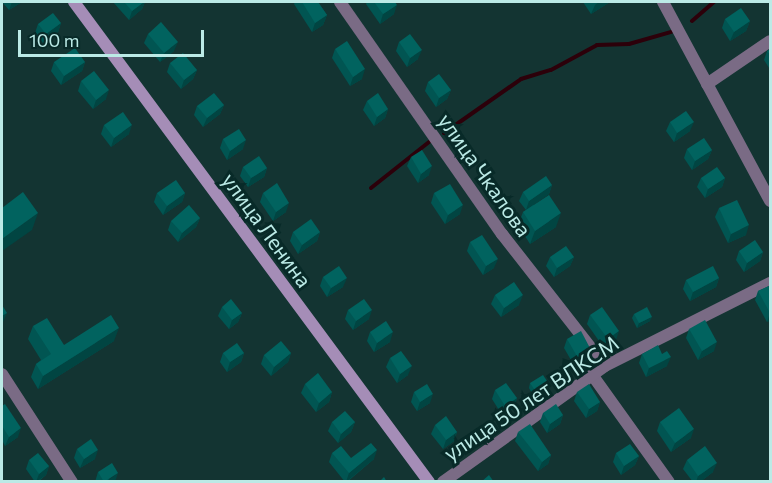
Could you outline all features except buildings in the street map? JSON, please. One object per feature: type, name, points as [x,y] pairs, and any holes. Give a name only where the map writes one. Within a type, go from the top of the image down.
[{"type":"main road","name":"улица Ленина","points":[[74,2],[429,482]]},
{"type":"street","name":"улица Чкалова","points":[[340,2],[502,234],[605,366]]},
{"type":"street","points":[[663,2],[771,201]]},
{"type":"street","points":[[707,84],[771,40]]},
{"type":"street","name":"улица 50 лет ВЛКСМ","points":[[443,482],[605,366],[771,283]]},
{"type":"street","points":[[2,374],[72,482]]},
{"type":"street","points":[[593,376],[669,482]]},
{"type":"waterway","points":[[692,21],[714,2]]},
{"type":"waterway","points":[[444,133],[521,79],[551,70],[597,45],[629,44],[671,32]]},
{"type":"waterway","points":[[371,188],[429,142]]}]
